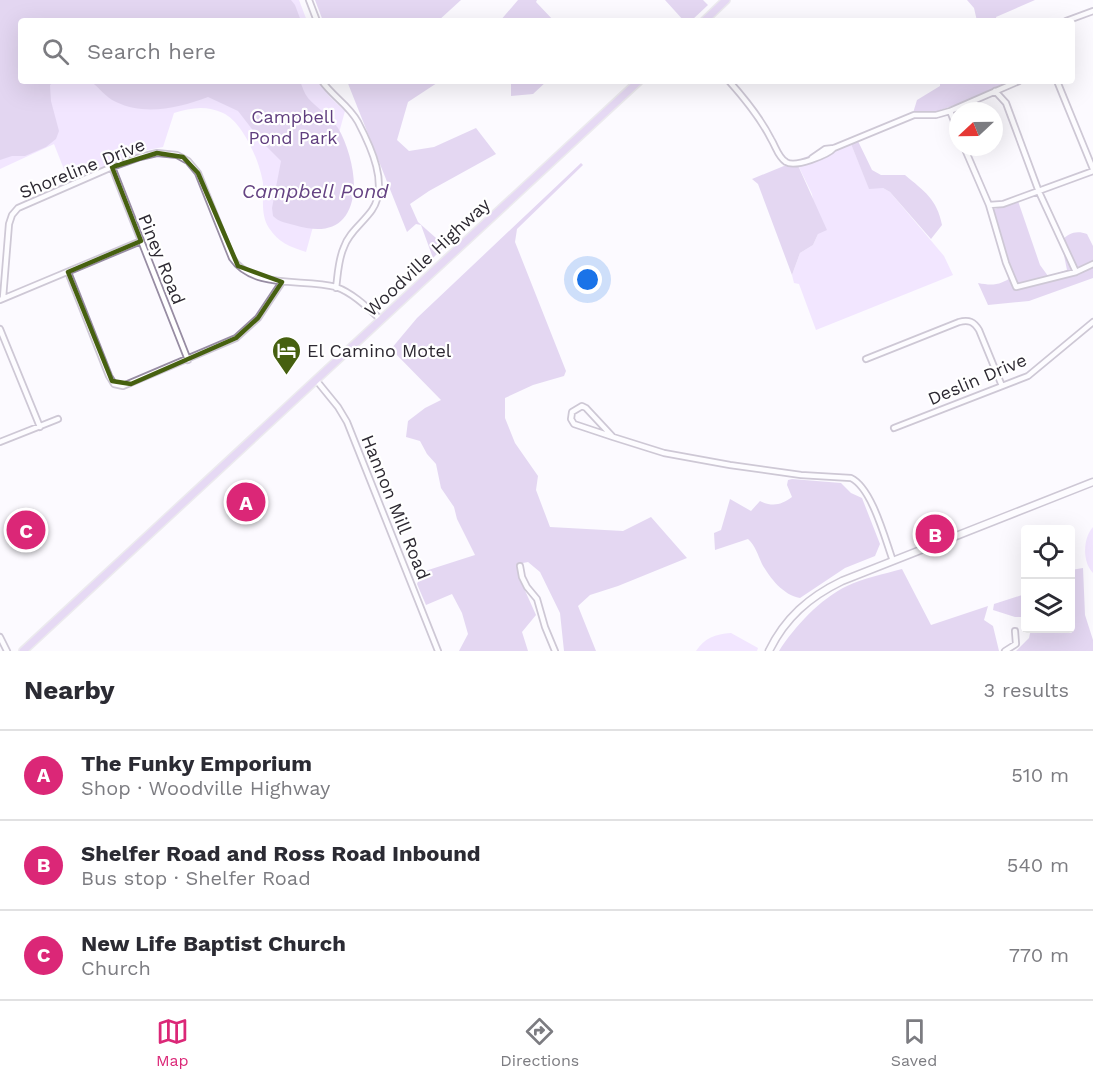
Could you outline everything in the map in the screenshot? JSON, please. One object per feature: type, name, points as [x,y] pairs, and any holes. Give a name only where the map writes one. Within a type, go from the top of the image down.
[{"type":"main road","points":[[707,18],[726,0]]},
{"type":"main road","name":"Woodville Highway","points":[[23,651],[636,84]]},
{"type":"street","points":[[309,0],[316,18]]},
{"type":"street","points":[[1073,18],[1093,10]]},
{"type":"street","points":[[325,84],[346,105],[358,123],[375,163],[379,181],[378,199],[344,245],[339,260],[336,288]]},
{"type":"street","points":[[732,84],[754,111],[784,160],[796,164],[825,155],[834,148],[914,115],[936,115],[949,111]]},
{"type":"street","points":[[970,102],[1012,84]]},
{"type":"street","points":[[989,205],[1003,204],[1039,192],[1093,170],[1058,84]]},
{"type":"street","points":[[995,91],[1006,103],[1039,192],[1076,272]]},
{"type":"street","name":"Shoreline Drive","points":[[2,299],[9,224],[12,215],[24,204],[112,167],[157,153],[170,153],[183,157],[198,173],[232,258],[238,266],[250,274],[282,282],[307,282],[336,288],[351,295],[381,320]]},
{"type":"street","points":[[968,156],[989,205],[1006,263],[1016,287],[1076,272],[1093,264]]},
{"type":"street","name":"Piney Road","points":[[112,167],[188,360]]},
{"type":"street","points":[[2,299],[141,241]]},
{"type":"street","points":[[68,272],[109,376],[117,385],[131,384],[225,344],[243,333],[258,318],[282,282]]},
{"type":"street","points":[[866,359],[959,322],[969,321],[974,322],[980,330],[1002,386]]},
{"type":"street","name":"Deslin Drive","points":[[894,428],[1033,373],[1093,322]]},
{"type":"street","points":[[0,329],[40,427]]},
{"type":"street","name":"Hannon Mill Road","points":[[316,380],[347,422],[438,651]]},
{"type":"street","points":[[613,438],[586,408],[582,406],[572,411],[574,424],[613,438],[664,453],[801,475],[850,478],[858,482],[866,492],[892,561]]},
{"type":"street","points":[[0,442],[58,419]]},
{"type":"street","points":[[769,651],[786,622],[811,598],[842,581],[1093,482]]},
{"type":"street","points":[[520,566],[527,588],[537,599],[544,627],[555,651]]},
{"type":"street","points":[[1005,651],[1016,644],[1015,631]]},
{"type":"street","points":[[0,637],[7,651]]},
{"type":"highlighted area","points":[[157,153],[183,157],[198,173],[238,266],[282,282],[258,318],[236,338],[131,384],[112,381],[68,272],[141,241],[112,167]]},
{"type":"green space","name":"Campbell Pond Park","points":[[0,0],[299,0],[306,18],[18,18],[18,84],[320,84],[345,111],[306,252],[285,243],[269,228],[263,212],[263,183],[254,154],[237,125],[217,110],[198,108],[174,113],[163,147],[143,151],[69,182],[54,144],[0,169]]},
{"type":"green space","points":[[849,139],[869,188],[883,188],[890,192],[944,256],[953,275],[816,330],[799,284],[794,283],[792,275],[800,253],[813,245],[818,234],[812,194],[796,161]]},
{"type":"green space","points":[[1093,527],[1093,573],[1087,563],[1085,550],[1087,537]]},
{"type":"green space","points":[[731,633],[758,648],[757,651],[696,651],[711,638]]},
{"type":"shaded area","points":[[315,0],[461,0],[441,18],[322,18]]},
{"type":"shaded area","points":[[518,0],[537,0],[536,2],[551,18],[503,18]]},
{"type":"shaded area","points":[[665,0],[703,0],[708,5],[694,18],[681,18]]},
{"type":"shaded area","points":[[967,0],[1035,0],[996,18],[976,18],[974,8]]},
{"type":"shaded area","points":[[348,84],[435,84],[408,102],[397,140],[409,151],[434,147],[476,128],[496,154],[410,204],[418,222],[445,246],[433,258],[421,225],[416,224],[407,232]]},
{"type":"shaded area","points":[[511,84],[544,84],[533,94],[511,96]]},
{"type":"shaded area","points":[[940,84],[1016,84],[963,102],[949,102],[949,107],[927,115],[913,113],[917,100]]},
{"type":"shaded area","points":[[856,137],[872,170],[881,175],[905,175],[933,202],[942,225],[931,239],[890,192],[883,188],[869,189],[849,139]]},
{"type":"shaded area","points":[[796,161],[827,230],[818,234],[813,245],[800,253],[792,275],[758,184],[752,179]]},
{"type":"shaded area","points":[[581,163],[583,165],[517,229],[515,242],[566,371],[564,376],[533,385],[505,398],[505,418],[515,443],[538,476],[536,490],[550,527],[623,531],[651,517],[687,558],[590,595],[578,606],[596,651],[564,651],[560,613],[540,572],[528,562],[518,564],[523,586],[536,615],[522,632],[528,651],[459,651],[468,634],[462,613],[452,594],[426,605],[417,584],[422,572],[475,555],[457,519],[454,507],[441,488],[436,464],[420,441],[406,437],[408,421],[425,408],[441,400],[391,349],[417,318]]},
{"type":"shaded area","points":[[1018,201],[1040,265],[1048,276],[1067,270],[1061,241],[1070,234],[1079,232],[1087,234],[1093,246],[1093,278],[1029,301],[988,305],[978,283],[997,284],[1013,276],[989,211]]},
{"type":"shaded area","points":[[788,480],[841,483],[851,493],[862,498],[880,544],[875,556],[845,568],[800,598],[783,590],[773,580],[748,539],[715,550],[714,533],[721,530],[730,499],[751,511],[760,501],[769,504],[784,502],[792,497],[787,485]]},
{"type":"shaded area","points":[[1083,568],[1085,615],[1093,640],[1093,651],[1016,651],[1029,638],[1030,633],[1075,633],[1075,569]]},
{"type":"shaded area","points":[[902,569],[931,625],[988,606],[984,620],[993,626],[999,651],[779,651],[809,614],[827,598],[847,586]]},
{"type":"shaded area","points":[[1021,595],[1021,617],[993,610],[994,604]]},
{"type":"water","points":[[0,0],[291,0],[295,5],[300,18],[18,18],[18,84],[51,84],[51,101],[59,131],[56,139],[46,147],[25,156],[12,156],[0,160]]},
{"type":"water","name":"Campbell Pond","points":[[93,84],[301,84],[308,98],[335,124],[344,141],[354,179],[349,210],[337,224],[318,229],[285,223],[273,216],[272,208],[281,161],[262,142],[238,111],[208,97],[174,107],[139,109],[112,100]]},
{"type":"place","name":"El Camino Motel","points":[[286,376]]},
{"type":"place","name":"The Funky Emporium","points":[[246,502]]},
{"type":"place","name":"New Life Baptist Church","points":[[26,530]]},
{"type":"place","name":"Shelfer Road and Ross Road Inbound","points":[[935,534]]}]
